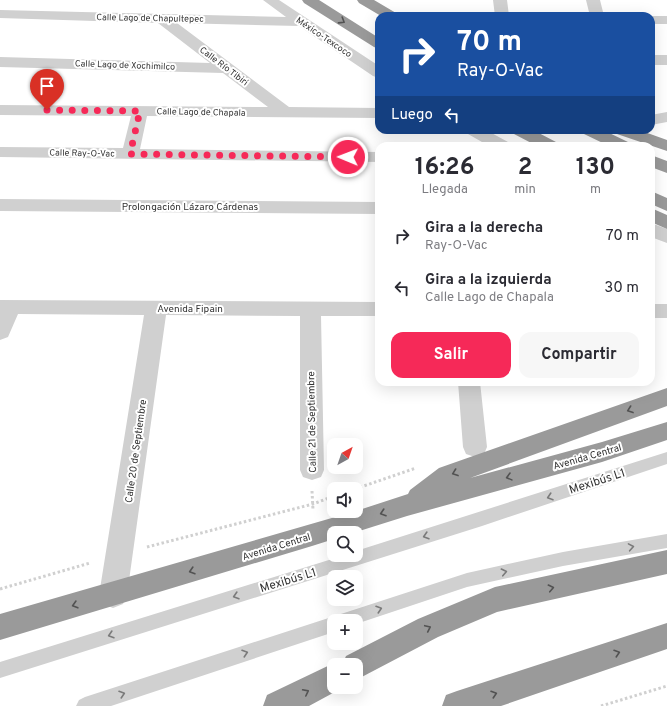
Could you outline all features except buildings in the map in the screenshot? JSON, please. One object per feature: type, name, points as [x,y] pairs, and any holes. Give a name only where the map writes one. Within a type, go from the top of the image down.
[{"type":"highway","points":[[309,0],[375,41]]},
{"type":"highway","points":[[364,0],[384,12]]},
{"type":"highway","points":[[526,134],[537,142]]},
{"type":"highway","points":[[527,134],[542,142]]},
{"type":"highway","points":[[598,134],[614,142]]},
{"type":"highway","points":[[634,134],[667,146]]},
{"type":"highway","points":[[655,162],[667,168]]},
{"type":"highway","points":[[655,199],[667,205]]},
{"type":"highway","points":[[655,216],[667,223]]},
{"type":"highway","points":[[407,505],[448,476],[667,397]]},
{"type":"highway","name":"Avenida Central","points":[[0,627],[312,536],[407,505],[602,452],[667,432]]},
{"type":"highway","points":[[363,662],[428,628],[495,600],[667,562]]},
{"type":"highway","points":[[457,706],[667,636]]},
{"type":"highway","points":[[278,706],[327,681]]},
{"type":"street","points":[[0,4],[3,0]]},
{"type":"street","name":"México-Texcoco","points":[[270,0],[300,22],[375,70]]},
{"type":"street","points":[[500,0],[502,12]]},
{"type":"street","points":[[593,0],[596,12]]},
{"type":"street","name":"Calle Lago de Chapultepec","points":[[0,14],[91,11],[161,18],[300,22]]},
{"type":"street","name":"Calle Río Tibiri","points":[[161,18],[286,113]]},
{"type":"street","points":[[655,20],[667,20]]},
{"type":"street","points":[[655,60],[667,60]]},
{"type":"street","name":"Calle Lago de Xochimilco","points":[[0,62],[227,68]]},
{"type":"street","name":"Calle Lago de Chapala","points":[[0,110],[375,113]]},
{"type":"street","points":[[130,154],[140,111]]},
{"type":"street","points":[[655,119],[667,117]]},
{"type":"street","points":[[481,134],[495,142]]},
{"type":"street","name":"Calle Ray-O-Vac","points":[[0,152],[375,157]]},
{"type":"street","name":"Prolongación Lázaro Cárdenas","points":[[0,205],[375,208]]},
{"type":"street","points":[[655,231],[667,237]]},
{"type":"street","points":[[0,332],[5,307]]},
{"type":"street","name":"Avenida Fipain","points":[[5,307],[375,309]]},
{"type":"street","name":"Calle 20 de Septiembre","points":[[113,595],[156,308]]},
{"type":"street","name":"Calle 21 de Septiembre","points":[[310,309],[312,470]]},
{"type":"street","points":[[655,311],[667,311]]},
{"type":"street","points":[[469,386],[475,447]]},
{"type":"lane","name":"Mexibús L1","points":[[0,670],[474,522],[667,458]]},
{"type":"lane","points":[[363,614],[467,580],[563,559],[667,541]]},
{"type":"lane","points":[[85,706],[327,626]]},
{"type":"path","name":"Calle 21 de Septiembre","points":[[312,470],[312,536]]},
{"type":"path","points":[[0,589],[120,554],[313,504],[327,499]]},
{"type":"path","points":[[601,706],[667,686]]},
{"type":"route","points":[[47,110],[140,111],[130,154],[348,157]]}]
